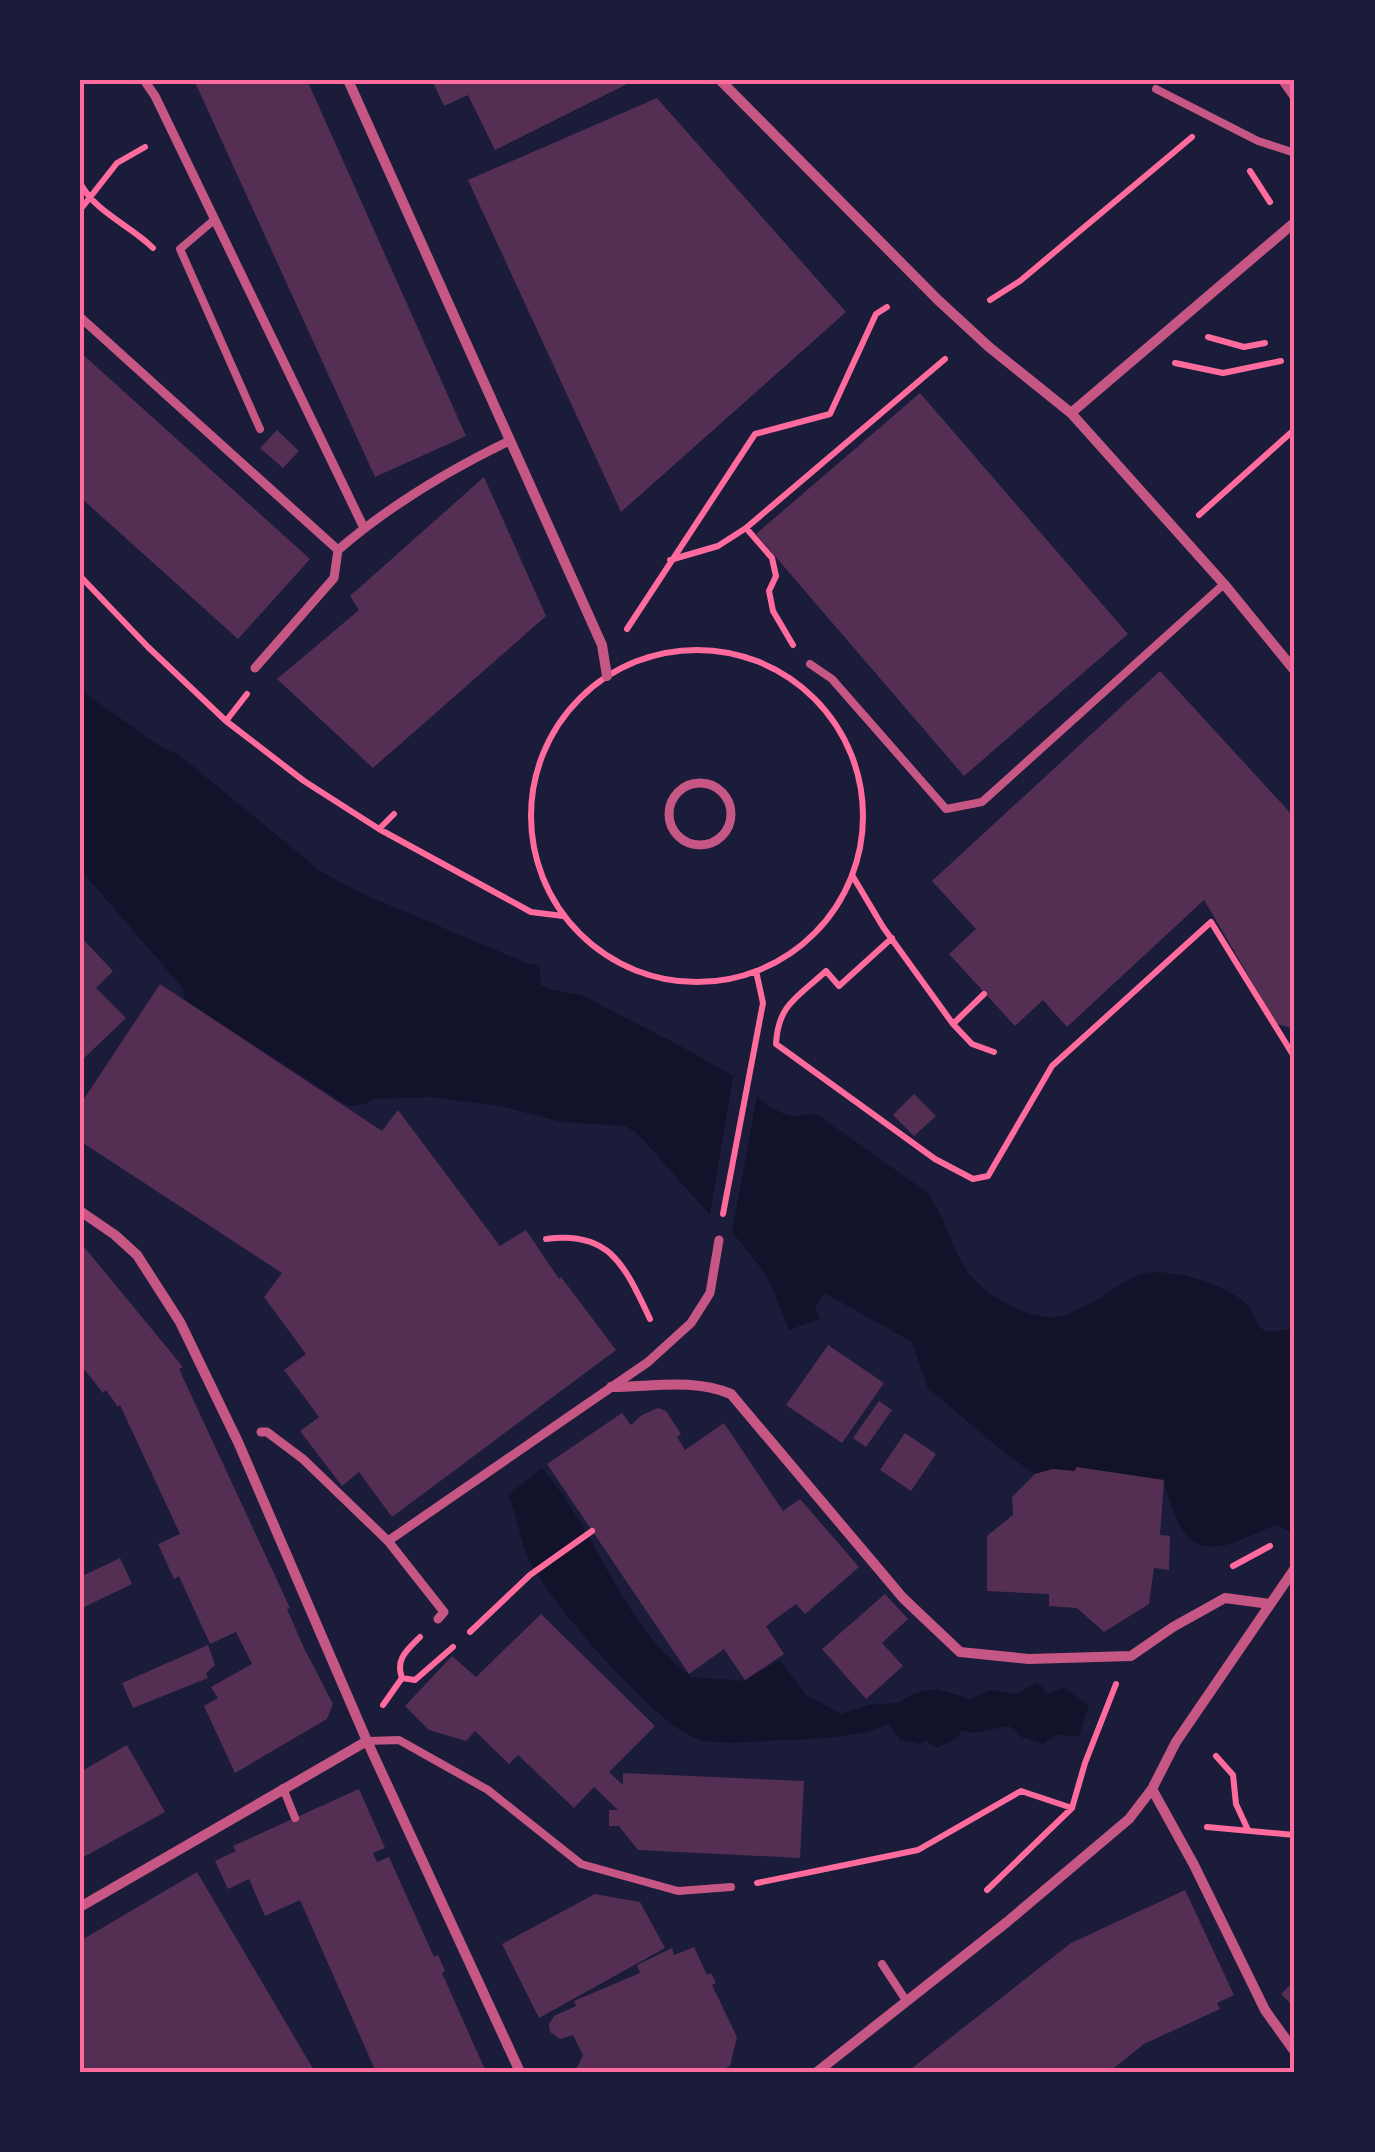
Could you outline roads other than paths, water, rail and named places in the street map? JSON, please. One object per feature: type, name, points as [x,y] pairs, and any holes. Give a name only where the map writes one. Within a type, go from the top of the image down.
[{"type":"street","points":[[144,80],[364,528]]},
{"type":"street","points":[[348,80],[602,645],[607,676]]},
{"type":"street","points":[[720,80],[938,300],[989,348],[1071,413],[1224,584],[1295,671]]},
{"type":"street","points":[[1283,80],[1295,97]]},
{"type":"street","points":[[1071,413],[1295,222]]},
{"type":"street","points":[[80,317],[338,550]]},
{"type":"street","points":[[255,668],[334,578],[338,550],[454,468],[509,441]]},
{"type":"street","points":[[702,782],[723,792],[732,812],[726,833],[708,846],[686,844],[670,827],[668,805],[681,787],[702,782]]},
{"type":"street","points":[[80,1211],[137,1255],[180,1322],[238,1442],[367,1742],[520,2072]]},
{"type":"street","points":[[388,1541],[610,1388],[691,1324],[710,1293],[719,1240]]},
{"type":"street","points":[[610,1388],[686,1383],[713,1386],[732,1394],[904,1598],[960,1652],[1029,1659],[1131,1656],[1225,1598],[1270,1604]]},
{"type":"street","points":[[262,1432],[303,1458],[388,1541],[444,1612],[438,1619]]},
{"type":"street","points":[[817,2072],[1130,1819],[1152,1789],[1176,1742],[1295,1568]]},
{"type":"street","points":[[80,1907],[367,1742]]},
{"type":"street","points":[[1152,1789],[1194,1865],[1264,2010],[1295,2052]]},
{"type":"lane","points":[[1156,88],[1258,142],[1295,153]]},
{"type":"lane","points":[[214,220],[180,249],[260,429]]},
{"type":"lane","points":[[810,664],[832,679],[946,810],[982,802],[1224,584]]},
{"type":"lane","points":[[367,1742],[399,1740],[488,1790],[581,1864],[678,1891],[732,1887]]},
{"type":"lane","points":[[282,1788],[295,1818]]},
{"type":"lane","points":[[882,1964],[907,2002]]}]
